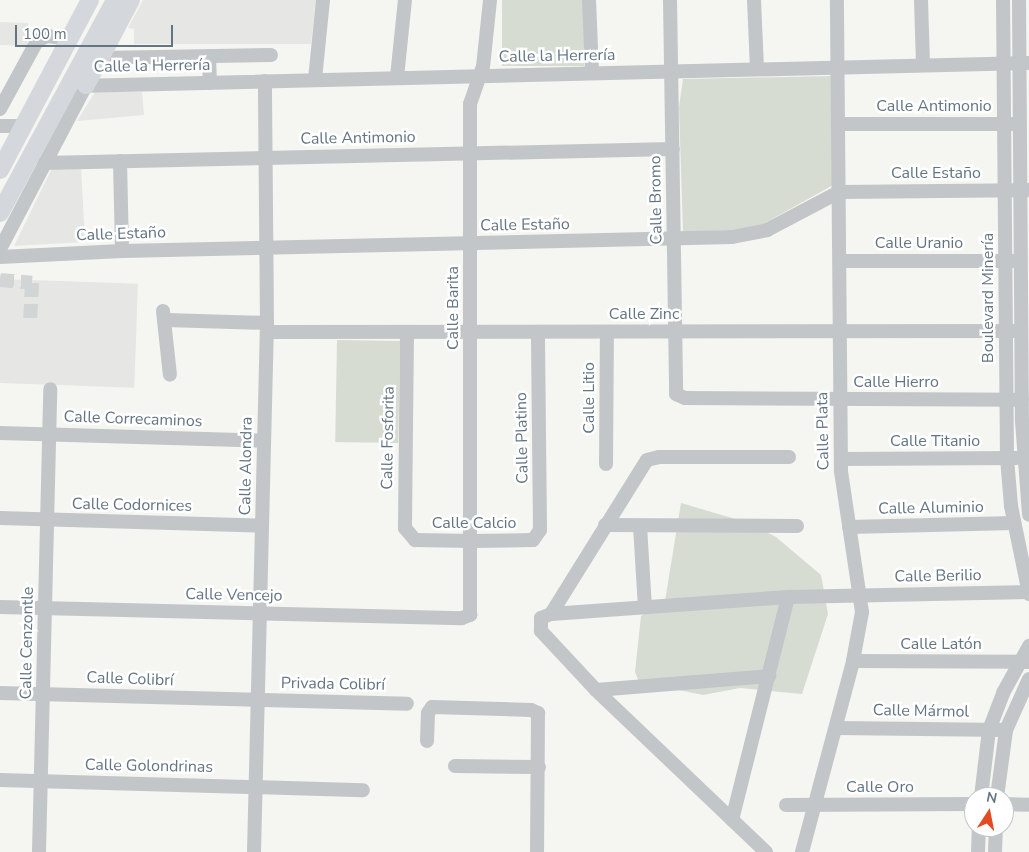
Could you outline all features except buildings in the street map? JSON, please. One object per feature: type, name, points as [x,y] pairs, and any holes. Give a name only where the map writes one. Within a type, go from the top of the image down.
[{"type":"main road","points":[[2,162],[24,126],[90,0]]},
{"type":"main road","points":[[0,213],[77,86],[115,0]]},
{"type":"main road","points":[[77,86],[100,58],[131,0]]},
{"type":"street","points":[[315,79],[323,0]]},
{"type":"street","points":[[397,77],[405,0]]},
{"type":"street","name":"Calle Barita","points":[[467,617],[472,607],[470,104],[481,75],[490,0]]},
{"type":"street","points":[[589,0],[592,73]]},
{"type":"street","name":"Calle Bromo","points":[[670,0],[675,390],[681,398]]},
{"type":"street","points":[[754,0],[757,69]]},
{"type":"street","name":"Calle Plata","points":[[802,852],[836,728],[861,621],[854,594],[841,459],[840,124],[837,0]]},
{"type":"street","points":[[921,0],[923,65]]},
{"type":"street","name":"Boulevard Minería","points":[[1003,0],[1007,458],[1014,523],[1025,555],[1029,593]]},
{"type":"street","name":"Boulevard Minería","points":[[1019,0],[1024,63],[1025,124],[1022,400],[1029,515]]},
{"type":"street","points":[[0,109],[37,41],[47,36],[70,39]]},
{"type":"street","points":[[100,58],[271,55]]},
{"type":"street","points":[[209,56],[210,83]]},
{"type":"street","name":"Calle la Herrería","points":[[77,86],[1024,63]]},
{"type":"street","name":"Calle Alondra","points":[[254,852],[267,328],[265,81]]},
{"type":"street","points":[[3,252],[77,86]]},
{"type":"street","name":"Calle Antimonio","points":[[840,124],[1025,124]]},
{"type":"street","points":[[0,126],[24,126]]},
{"type":"street","name":"Calle Antimonio","points":[[44,163],[673,148]]},
{"type":"street","points":[[120,161],[122,251]]},
{"type":"street","name":"Calle Estaño","points":[[3,252],[470,244],[756,234],[840,192],[1025,190]]},
{"type":"street","name":"Calle Uranio","points":[[840,261],[1025,261]]},
{"type":"street","name":"Calle Zinc","points":[[170,375],[164,315],[267,328],[407,332],[1022,331]]},
{"type":"street","name":"Calle Fosforita","points":[[407,332],[404,523],[407,533],[415,540]]},
{"type":"street","name":"Calle Platino","points":[[533,540],[540,530],[538,332]]},
{"type":"street","name":"Calle Litio","points":[[606,464],[607,332]]},
{"type":"street","name":"Calle Cenzontle","points":[[39,852],[50,389]]},
{"type":"street","name":"Calle Hierro","points":[[681,398],[1022,400]]},
{"type":"street","name":"Calle Correcaminos","points":[[0,433],[264,441]]},
{"type":"street","points":[[766,852],[596,690],[541,631],[541,618],[551,614],[640,467],[652,458],[789,457]]},
{"type":"street","name":"Calle Titanio","points":[[841,459],[1026,458]]},
{"type":"street","name":"Calle Codornices","points":[[0,518],[262,526]]},
{"type":"street","name":"Calle Aluminio","points":[[849,527],[1014,523]]},
{"type":"street","points":[[605,525],[797,526]]},
{"type":"street","points":[[640,526],[645,608]]},
{"type":"street","name":"Calle Calcio","points":[[415,540],[533,540]]},
{"type":"street","name":"Calle Berilio","points":[[551,614],[854,594],[1029,593]]},
{"type":"street","points":[[732,820],[770,676],[788,597]]},
{"type":"street","name":"Calle Vencejo","points":[[0,607],[467,617]]},
{"type":"street","points":[[982,787],[989,730],[1003,693],[1025,662],[1029,646]]},
{"type":"street","name":"Calle Latón","points":[[853,661],[1025,662]]},
{"type":"street","points":[[596,690],[770,676]]},
{"type":"street","points":[[997,787],[1006,730],[1029,679]]},
{"type":"street","name":"Calle Colibrí","points":[[0,692],[258,700]]},
{"type":"street","name":"Privada Colibrí","points":[[258,700],[407,704]]},
{"type":"street","points":[[427,741],[428,713],[432,707],[531,710],[540,718],[537,852]]},
{"type":"street","name":"Calle Mármol","points":[[836,728],[1006,730]]},
{"type":"street","points":[[455,766],[539,767]]},
{"type":"street","name":"Calle Golondrinas","points":[[0,780],[363,790]]},
{"type":"street","name":"Calle Oro","points":[[786,805],[964,804]]},
{"type":"street","points":[[1014,804],[1029,805]]},
{"type":"street","points":[[978,852],[979,837]]},
{"type":"street","points":[[995,852],[996,837]]},
{"type":"shaded area","points":[[143,0],[316,0],[311,44],[134,44],[134,29],[128,28]]},
{"type":"shaded area","points":[[502,0],[584,0],[584,66],[502,66]]},
{"type":"shaded area","points":[[0,22],[28,23],[27,46],[0,45]]},
{"type":"shaded area","points":[[832,76],[835,184],[754,229],[683,232],[679,107],[683,79]]},
{"type":"shaded area","points":[[95,92],[142,92],[144,115],[77,121]]},
{"type":"shaded area","points":[[53,166],[81,166],[85,242],[14,246]]},
{"type":"shaded area","points":[[0,279],[138,284],[134,388],[0,383]]},
{"type":"shaded area","points":[[337,340],[400,341],[398,443],[335,442]]},
{"type":"shaded area","points":[[681,503],[749,523],[776,537],[821,575],[828,614],[802,694],[740,688],[703,695],[639,682],[635,672],[641,616],[665,601]]},
{"type":"tunnel","points":[[0,280],[32,283],[30,324]]}]
